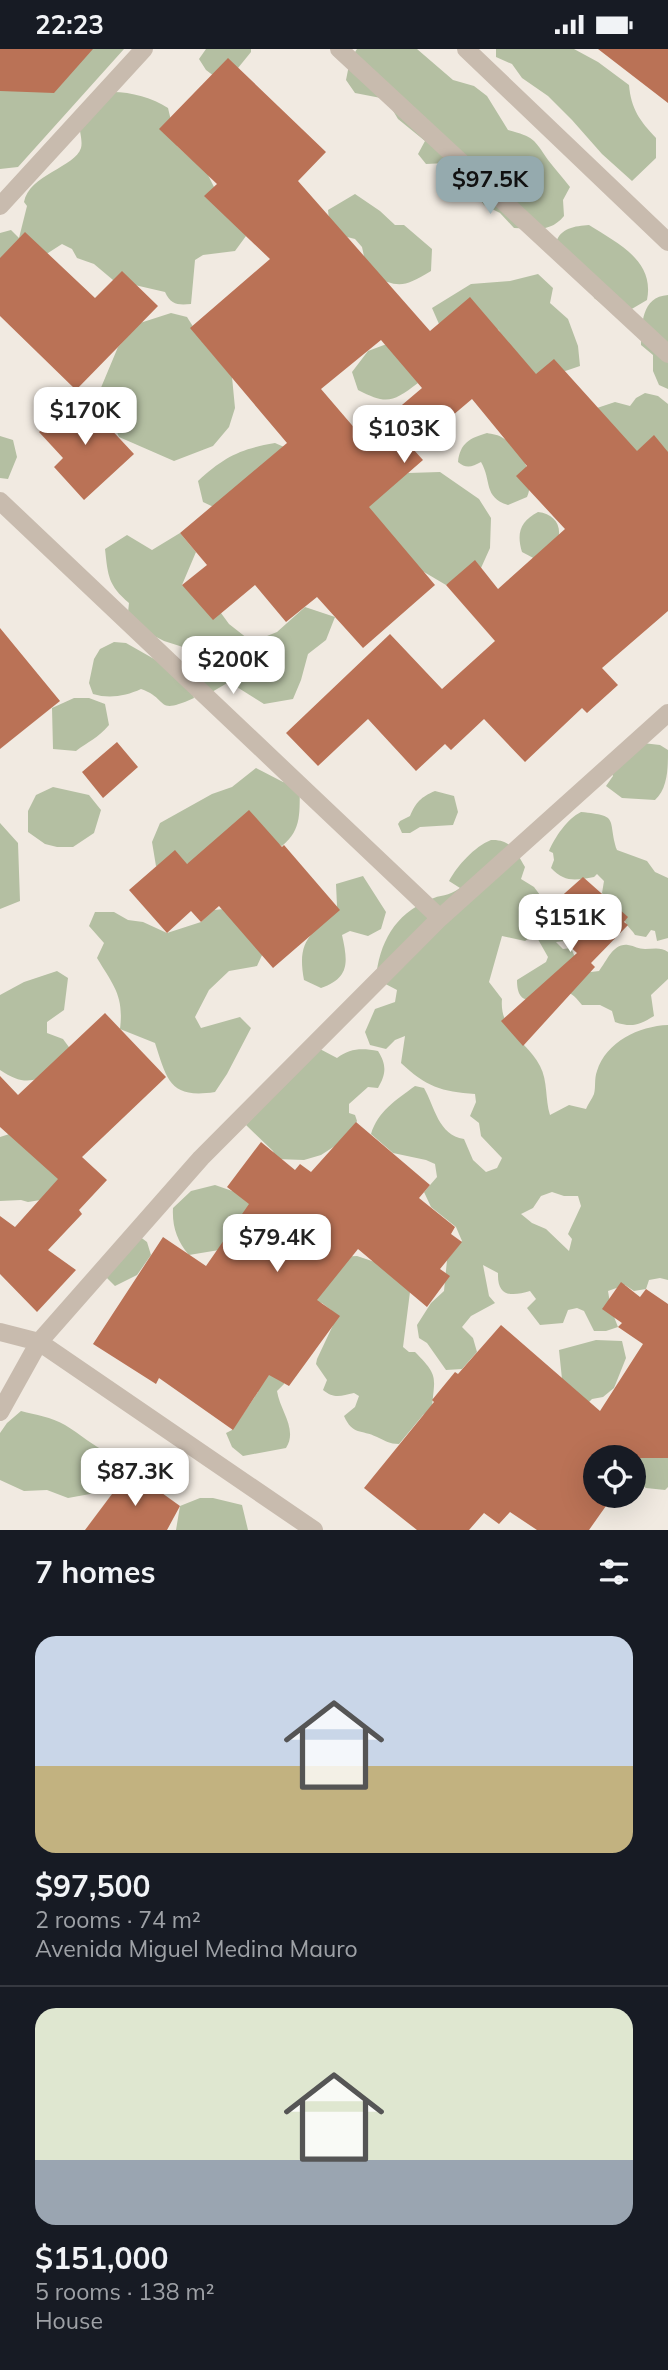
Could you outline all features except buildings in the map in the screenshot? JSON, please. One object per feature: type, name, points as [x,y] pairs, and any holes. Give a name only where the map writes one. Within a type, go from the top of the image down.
[{"type":"street","points":[[0,206],[144,49]]},
{"type":"street","points":[[339,49],[668,354]]},
{"type":"street","points":[[466,49],[668,242]]},
{"type":"street","points":[[0,501],[440,918]]},
{"type":"street","points":[[0,1412],[39,1342],[201,1157],[440,918],[668,713]]},
{"type":"street","points":[[0,1332],[39,1342],[314,1530]]},
{"type":"green space","points":[[0,49],[124,49],[18,167],[0,169]]},
{"type":"green space","points":[[206,49],[251,49],[251,52],[238,68],[218,79],[206,70],[199,59]]},
{"type":"green space","points":[[357,49],[417,49],[453,80],[474,86],[487,96],[508,130],[533,140],[570,187],[563,200],[564,216],[547,228],[514,228],[500,213],[484,205],[456,166],[447,163],[426,164],[418,154],[425,141],[398,119],[386,99],[355,93],[346,80],[350,60]]},
{"type":"green space","points":[[496,49],[574,49],[598,62],[629,85],[637,114],[656,138],[656,158],[632,181],[602,154],[548,96],[522,78],[512,64],[496,57]]},
{"type":"green space","points":[[113,92],[142,96],[168,108],[177,146],[203,165],[220,199],[246,236],[235,251],[203,255],[195,260],[191,304],[175,303],[165,292],[113,280],[94,264],[77,258],[72,249],[62,244],[48,253],[0,273],[0,233],[11,230],[19,238],[27,206],[24,202],[28,193],[43,178],[77,155],[81,148],[78,120]]},
{"type":"green space","points":[[355,194],[395,225],[404,225],[432,249],[431,271],[413,281],[400,284],[368,275],[362,247],[329,220],[328,210]]},
{"type":"green space","points":[[589,225],[622,246],[640,263],[648,286],[647,300],[630,310],[601,303],[594,298],[591,283],[556,243],[565,231]]},
{"type":"green space","points":[[538,274],[553,288],[550,303],[568,319],[578,346],[580,366],[524,385],[506,354],[499,330],[471,321],[439,324],[432,308],[471,284],[510,281]]},
{"type":"green space","points":[[668,295],[668,389],[659,385],[653,371],[653,355],[641,345],[643,320],[648,306],[659,297]]},
{"type":"green space","points":[[171,313],[187,317],[204,344],[232,377],[235,408],[229,427],[213,446],[174,461],[119,437],[100,390],[118,347],[140,323]]},
{"type":"green space","points":[[392,342],[418,383],[396,398],[390,399],[376,398],[358,390],[352,372],[368,351]]},
{"type":"green space","points":[[645,393],[658,396],[668,404],[668,453],[636,459],[597,408],[615,402],[630,406],[636,398]]},
{"type":"green space","points":[[487,433],[497,435],[510,443],[526,464],[530,481],[527,497],[508,505],[500,502],[491,493],[481,462],[469,467],[458,462],[461,450],[467,442]]},
{"type":"green space","points":[[0,436],[13,440],[17,457],[8,479],[0,478]]},
{"type":"green space","points":[[275,443],[300,454],[365,495],[408,473],[440,472],[479,499],[491,518],[490,548],[481,568],[446,585],[424,572],[222,511],[203,502],[198,481],[207,473],[233,455]]},
{"type":"green space","points":[[538,512],[554,519],[559,528],[555,547],[539,561],[522,552],[520,539],[524,523]]},
{"type":"green space","points":[[180,533],[196,552],[182,585],[210,598],[229,624],[252,642],[277,632],[305,607],[335,617],[326,640],[308,654],[293,699],[264,704],[229,682],[205,696],[189,681],[194,698],[173,706],[163,704],[141,689],[117,696],[93,694],[89,683],[94,659],[100,649],[114,642],[126,643],[184,676],[186,648],[164,641],[127,622],[129,603],[110,579],[105,549],[127,535],[152,550]]},
{"type":"green space","points":[[74,698],[89,698],[105,704],[109,725],[76,751],[53,749],[52,708]]},
{"type":"green space","points":[[634,742],[660,745],[668,750],[665,784],[655,800],[622,798],[606,786],[613,776],[609,766]]},
{"type":"green space","points":[[256,768],[283,782],[300,785],[297,826],[289,840],[282,846],[257,834],[187,864],[156,866],[152,842],[160,823],[212,794],[232,787]]},
{"type":"green space","points":[[53,787],[89,795],[101,810],[94,833],[73,847],[45,844],[28,832],[28,811],[36,795]]},
{"type":"green space","points":[[435,791],[454,796],[458,812],[453,825],[420,827],[410,833],[402,833],[398,824],[400,821],[410,816],[423,798]]},
{"type":"green space","points":[[581,812],[607,818],[612,825],[617,850],[647,861],[655,872],[668,878],[668,938],[657,941],[655,931],[651,930],[646,937],[635,935],[621,911],[608,903],[602,893],[604,881],[597,874],[594,877],[571,879],[561,876],[551,868],[554,860],[553,853],[549,851],[558,834]]},
{"type":"green space","points":[[0,823],[18,843],[20,901],[0,909]]},
{"type":"green space","points":[[491,840],[508,844],[516,852],[525,867],[521,879],[534,887],[543,899],[547,926],[564,941],[556,942],[563,949],[571,948],[578,964],[591,972],[599,971],[614,950],[623,945],[668,952],[668,979],[651,995],[654,1016],[635,1025],[615,1022],[612,1011],[600,1005],[582,1005],[567,992],[527,1000],[522,997],[518,991],[517,980],[546,962],[548,957],[535,934],[525,941],[502,936],[489,982],[502,999],[505,1020],[540,1066],[550,1115],[569,1105],[586,1109],[594,1094],[597,1071],[608,1052],[635,1032],[668,1025],[668,1280],[649,1280],[646,1289],[634,1291],[625,1285],[608,1291],[618,1327],[594,1331],[584,1311],[577,1308],[568,1310],[563,1323],[540,1325],[527,1308],[536,1299],[530,1291],[512,1294],[503,1291],[498,1281],[498,1273],[483,1265],[489,1296],[495,1303],[471,1316],[462,1327],[473,1338],[477,1352],[462,1369],[446,1370],[427,1343],[419,1338],[417,1325],[431,1303],[444,1291],[447,1260],[462,1241],[456,1227],[431,1207],[424,1192],[437,1177],[435,1164],[393,1153],[371,1134],[383,1112],[415,1086],[424,1088],[443,1126],[448,1132],[464,1139],[473,1160],[486,1172],[497,1168],[502,1158],[481,1136],[479,1123],[470,1116],[476,1102],[475,1094],[453,1092],[435,1086],[410,1071],[401,1063],[405,1036],[395,1040],[386,1049],[370,1045],[365,1032],[375,1009],[395,1002],[397,990],[376,979],[381,953],[391,931],[417,906],[460,888],[449,881],[467,857]],"holes":[[[552,1192],[564,1196],[578,1196],[581,1206],[568,1234],[572,1239],[569,1251],[546,1229],[521,1214],[533,1208],[541,1196]]]},
{"type":"green space","points":[[363,876],[386,912],[381,929],[368,936],[350,931],[342,935],[345,968],[337,979],[321,988],[304,980],[302,955],[305,946],[314,931],[337,906],[336,884]]},
{"type":"green space","points":[[233,908],[270,938],[257,966],[229,971],[209,990],[195,1017],[201,1028],[240,1017],[251,1028],[215,1092],[188,1093],[179,1089],[167,1077],[155,1043],[120,1029],[119,999],[97,958],[104,943],[89,926],[95,912],[114,912],[128,920],[143,922],[167,933],[201,922],[214,910]]},
{"type":"green space","points":[[57,971],[68,978],[64,1010],[47,1022],[47,1033],[63,1039],[74,1054],[39,1078],[22,1080],[12,1077],[0,1070],[0,995],[24,982]]},
{"type":"green space","points":[[318,1048],[337,1058],[356,1050],[378,1051],[384,1065],[383,1078],[378,1088],[368,1087],[349,1104],[349,1113],[355,1115],[357,1121],[349,1137],[321,1155],[304,1160],[276,1159],[273,1151],[246,1125]]},
{"type":"green space","points":[[22,1130],[71,1173],[53,1198],[28,1202],[0,1201],[0,1137]]},
{"type":"green space","points":[[215,1185],[241,1194],[268,1219],[219,1250],[189,1255],[176,1233],[173,1208],[191,1191]]},
{"type":"green space","points":[[135,1233],[147,1242],[151,1255],[137,1275],[115,1286],[106,1277]]},
{"type":"green space","points":[[357,1256],[378,1263],[410,1292],[403,1347],[409,1352],[415,1352],[434,1378],[432,1409],[423,1415],[399,1444],[351,1427],[344,1416],[355,1407],[359,1396],[354,1393],[334,1396],[327,1393],[323,1390],[327,1380],[316,1364],[334,1323],[331,1310],[322,1303],[305,1299],[335,1257]]},
{"type":"green space","points":[[596,1340],[622,1341],[626,1358],[614,1388],[603,1397],[592,1399],[582,1409],[562,1379],[559,1350]]},
{"type":"green space","points":[[215,1344],[284,1374],[284,1384],[277,1391],[289,1427],[286,1448],[243,1456],[232,1447],[226,1433],[232,1430],[258,1392],[256,1385]]},
{"type":"green space","points":[[21,1411],[60,1422],[108,1453],[110,1470],[101,1492],[68,1498],[47,1490],[24,1491],[0,1480],[0,1433]]},
{"type":"green space","points":[[668,1447],[668,1487],[665,1490],[646,1488],[646,1454]]},
{"type":"green space","points":[[200,1498],[213,1498],[242,1505],[248,1530],[176,1530],[180,1506]]}]
